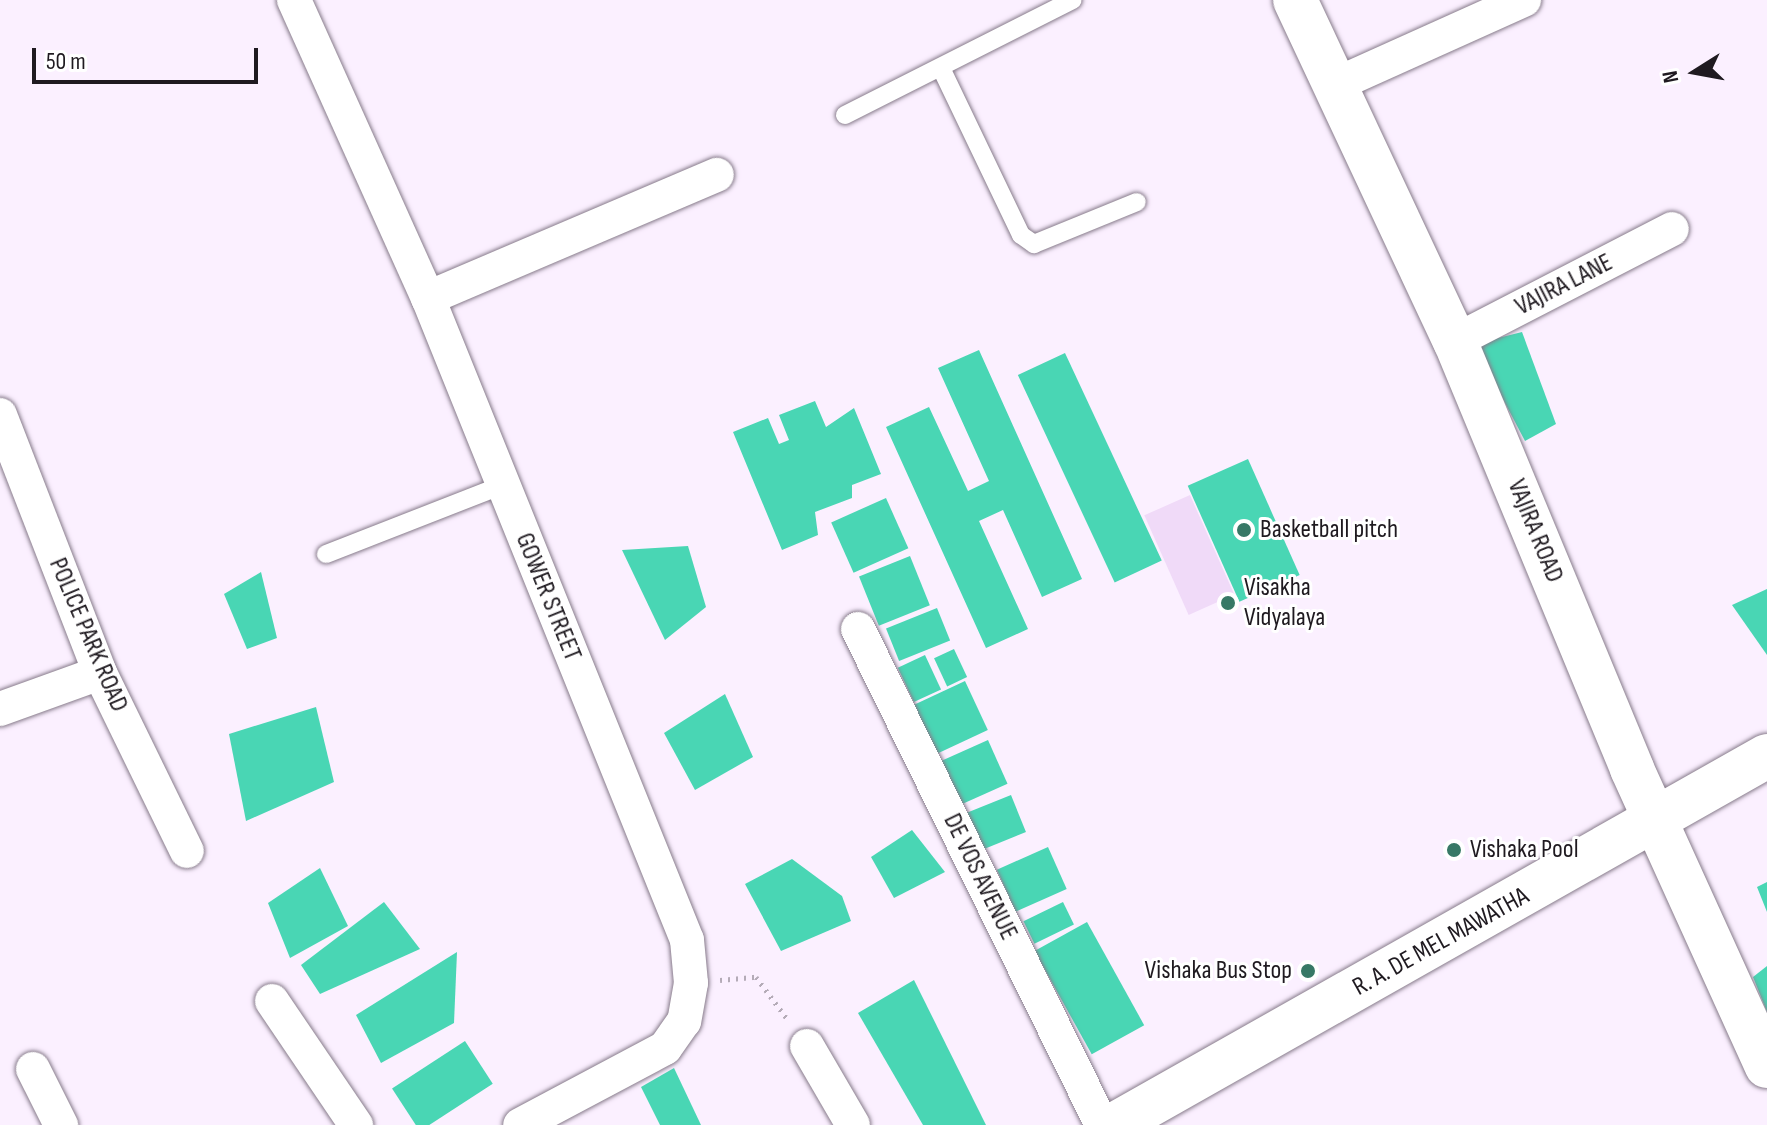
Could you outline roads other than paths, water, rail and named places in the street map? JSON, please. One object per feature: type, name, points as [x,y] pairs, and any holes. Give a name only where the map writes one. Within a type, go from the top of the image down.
[{"type":"main road","name":"VAJIRA ROAD","points":[[1295,0],[1339,83],[1455,341],[1657,821],[1767,1066]]},
{"type":"main road","name":"R. A. DE MEL MAWATHA","points":[[1114,1125],[1657,821],[1767,756]]},
{"type":"street","name":"GOWER STREET","points":[[294,0],[428,298],[687,940],[691,983],[684,1021],[665,1048],[520,1125]]},
{"type":"street","points":[[1339,83],[1524,0]]},
{"type":"street","points":[[428,298],[717,175]]},
{"type":"street","name":"VAJIRA LANE","points":[[1455,341],[1672,229]]},
{"type":"street","name":"POLICE PARK ROAD","points":[[0,415],[7,453],[100,673],[187,851]]},
{"type":"street","name":"DE VOS AVENUE","points":[[858,629],[1102,1125]]},
{"type":"street","points":[[0,709],[100,673]]},
{"type":"street","points":[[272,1001],[356,1125]]},
{"type":"street","points":[[807,1046],[853,1125]]},
{"type":"street","points":[[33,1069],[61,1125]]},
{"type":"lane","points":[[845,115],[1073,0]]},
{"type":"lane","points":[[941,68],[1021,235],[1034,244],[1137,202]]},
{"type":"lane","points":[[326,554],[503,485]]},
{"type":"place","name":"Basketball pitch","points":[[1244,530]]},
{"type":"place","name":"Visakha Vidyalaya","points":[[1228,603]]},
{"type":"place","name":"Vishaka Pool","points":[[1454,850]]},
{"type":"place","name":"Vishaka Bus Stop","points":[[1308,971]]}]
